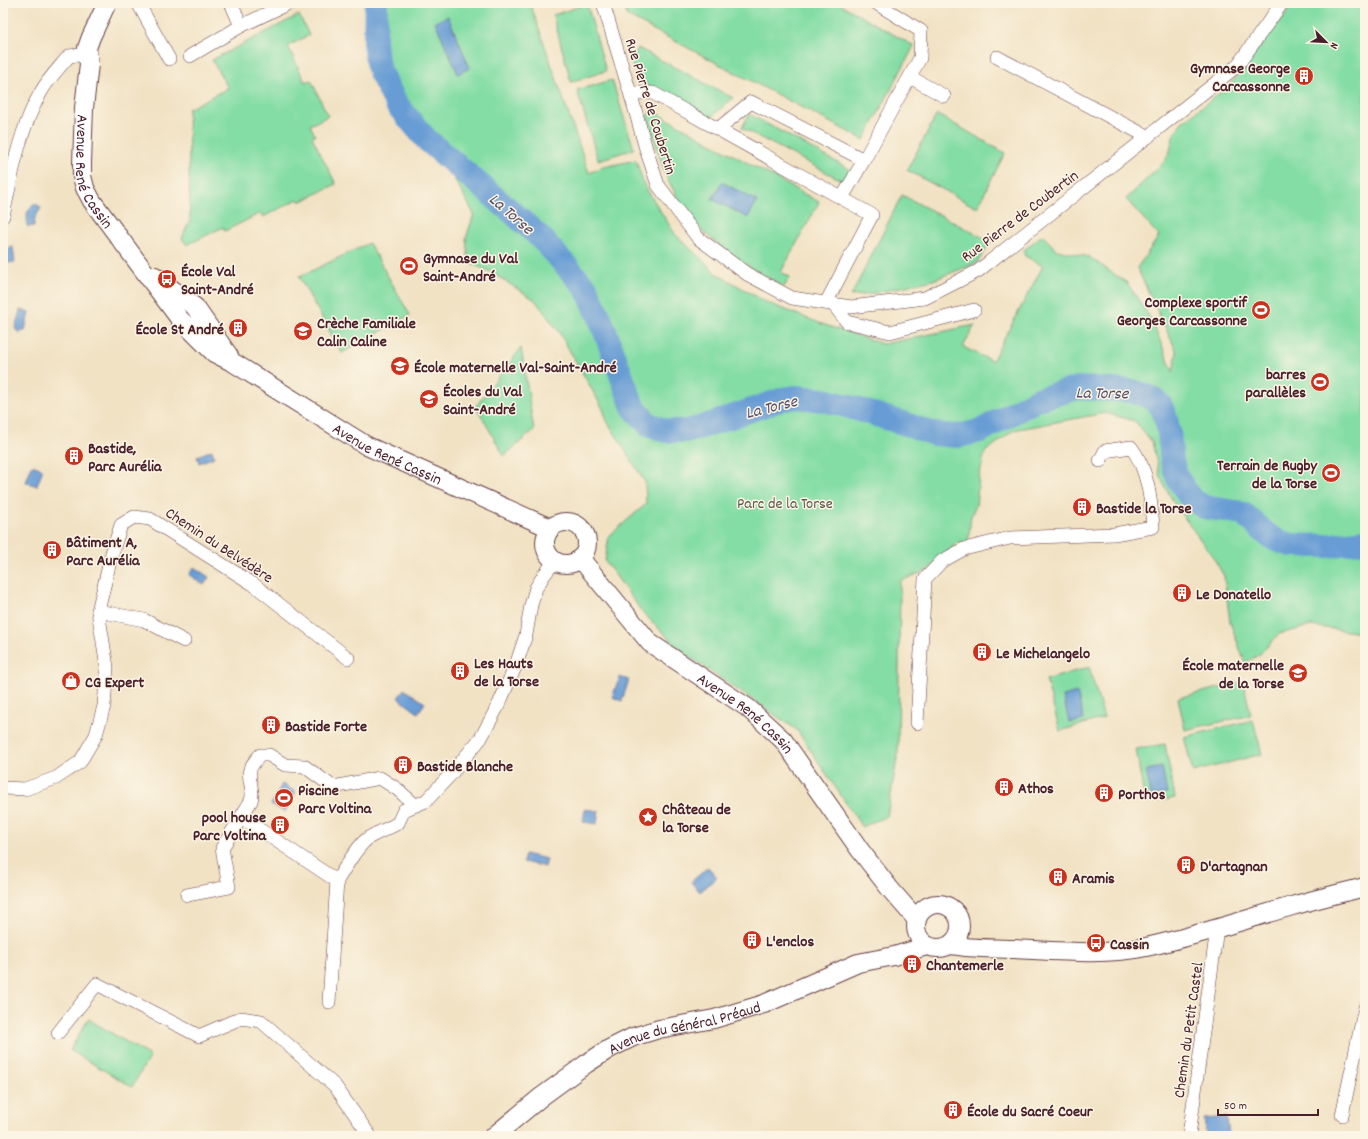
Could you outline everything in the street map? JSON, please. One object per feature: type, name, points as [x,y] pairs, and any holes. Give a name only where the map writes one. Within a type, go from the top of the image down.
[{"type":"street","points":[[89,64],[118,3]]},
{"type":"street","points":[[138,3],[169,59]]},
{"type":"street","points":[[231,3],[241,26]]},
{"type":"street","points":[[190,56],[241,26],[289,3]]},
{"type":"street","name":"Rue Pierre de Coubertin","points":[[603,3],[658,185],[698,238],[747,274],[792,298],[851,307],[925,298],[978,271],[1237,66],[1282,3]]},
{"type":"street","points":[[842,198],[920,58],[921,31],[876,3]]},
{"type":"street","points":[[89,64],[87,48],[105,9]]},
{"type":"street","points":[[3,216],[21,138],[28,118],[41,92],[105,9]]},
{"type":"street","points":[[69,56],[78,54],[89,64]]},
{"type":"street","points":[[997,57],[1148,137]]},
{"type":"street","points":[[59,69],[66,65],[89,64]]},
{"type":"street","name":"Avenue René Cassin","points":[[89,64],[84,108],[82,163],[82,176],[85,188],[92,201],[141,267],[195,307],[234,363],[367,446],[550,528]]},
{"type":"street","points":[[910,77],[944,96]]},
{"type":"street","points":[[631,93],[653,93],[872,215],[829,304],[847,322],[890,332],[974,310]]},
{"type":"street","points":[[718,129],[751,102],[864,160]]},
{"type":"street","points":[[917,723],[925,579],[942,561],[964,549],[1010,538],[1114,534],[1153,527],[1151,496],[1138,457],[1131,447],[1104,451],[1100,461]]},
{"type":"street","name":"Chemin du Belvédère","points":[[3,788],[25,789],[56,778],[80,762],[96,736],[104,706],[107,667],[98,611],[112,553],[121,525],[134,517],[150,519],[253,584],[348,658]]},
{"type":"street","points":[[568,521],[578,525],[583,530],[587,538],[587,545],[585,553],[580,558],[576,562],[563,564],[551,558],[545,545],[546,535],[550,528],[560,522],[568,521]]},
{"type":"street","name":"Avenue René Cassin","points":[[580,558],[650,643],[748,708],[783,740],[860,850],[890,889],[922,926]]},
{"type":"street","points":[[329,1002],[338,881],[348,861],[366,840],[398,824],[404,810],[426,801],[452,774],[481,738],[499,704],[516,665],[526,636],[531,605],[536,588],[544,575],[556,561]]},
{"type":"street","points":[[98,611],[144,620],[184,641]]},
{"type":"street","points":[[187,895],[228,887],[222,848],[242,817],[254,794],[250,781],[250,768],[260,755],[269,755],[285,765],[304,766],[333,787],[380,778],[397,789],[415,805]]},
{"type":"street","points":[[242,817],[338,881]]},
{"type":"street","points":[[951,945],[973,948],[1062,951],[1124,950],[1146,947],[1263,916],[1293,906],[1365,877]]},
{"type":"street","points":[[1293,906],[1365,887]]},
{"type":"street","points":[[935,904],[948,907],[954,911],[960,924],[956,939],[951,945],[944,948],[935,949],[922,926],[935,904]]},
{"type":"street","points":[[960,924],[967,931],[997,948]]},
{"type":"street","name":"Avenue du Général Préaud","points":[[494,1136],[541,1097],[586,1064],[609,1049],[633,1037],[659,1029],[714,1019],[764,1004],[858,963],[894,956],[922,926]]},
{"type":"street","name":"Chemin du Petit Castel","points":[[1189,1136],[1217,928]]},
{"type":"street","points":[[58,1033],[98,984],[199,1036],[241,1018],[261,1021],[336,1086],[370,1136]]},
{"type":"street","points":[[1342,1114],[1365,1007]]},
{"type":"green space","name":"Parc de la Torse","points":[[377,3],[530,3],[589,173],[603,167],[636,160],[644,185],[675,234],[717,274],[768,303],[822,324],[883,344],[975,325],[963,347],[992,361],[1043,266],[1025,256],[1023,251],[1042,235],[1057,250],[1089,257],[1127,283],[1151,319],[1173,372],[1177,352],[1137,268],[1159,236],[1126,199],[1164,162],[1170,151],[1173,136],[1181,123],[1230,85],[1293,3],[1365,3],[1365,652],[1361,633],[1311,626],[1279,634],[1260,654],[1245,663],[1230,622],[1224,576],[1213,557],[1175,505],[1160,477],[1152,442],[1135,421],[1105,413],[1014,430],[985,452],[979,477],[976,506],[971,516],[968,543],[957,543],[928,570],[900,581],[898,754],[887,816],[862,827],[797,730],[685,654],[643,613],[605,561],[609,536],[646,504],[645,482],[607,421],[603,409],[559,332],[535,300],[489,271],[469,263],[466,238],[474,214],[437,148],[404,109],[373,66],[372,22]]},
{"type":"green space","points":[[624,3],[838,3],[914,46],[864,140],[627,16]]},
{"type":"green space","points":[[587,4],[606,71],[571,82],[553,15]]},
{"type":"green space","points":[[299,15],[309,35],[288,46],[305,82],[311,80],[328,116],[310,125],[315,135],[312,137],[336,184],[300,202],[298,199],[263,217],[261,213],[225,231],[223,227],[187,245],[182,238],[190,220],[188,109],[228,88],[212,60]]},
{"type":"green space","points":[[638,48],[733,98],[709,119],[645,84],[630,62]]},
{"type":"green space","points":[[612,80],[634,149],[598,160],[577,90]]},
{"type":"green space","points":[[653,111],[819,202],[781,272],[790,277],[784,287],[740,261],[703,232],[682,206],[665,174],[647,116]]},
{"type":"green space","points":[[749,114],[851,170],[843,181],[742,128]]},
{"type":"green space","points":[[937,114],[1005,153],[977,208],[907,170]]},
{"type":"green space","points":[[902,195],[991,242],[977,263],[933,280],[870,294],[851,296]]},
{"type":"green space","points":[[369,243],[410,315],[342,353],[299,277]]},
{"type":"green space","points":[[521,348],[534,430],[504,456],[476,406]]},
{"type":"green space","points":[[1089,667],[1104,718],[1060,731],[1046,680]]},
{"type":"green space","points":[[1243,682],[1251,715],[1185,730],[1178,698]]},
{"type":"green space","points":[[1253,720],[1262,754],[1193,772],[1184,737]]},
{"type":"green space","points":[[1165,744],[1175,798],[1145,803],[1136,749]]},
{"type":"green space","points":[[88,1019],[150,1056],[132,1087],[70,1050]]},
{"type":"water","points":[[448,16],[470,68],[458,74],[435,22]]},
{"type":"water","points":[[722,182],[757,201],[748,218],[712,199]]},
{"type":"water","points":[[33,204],[37,204],[41,208],[35,218],[34,226],[29,227],[27,226],[27,213]]},
{"type":"water","points":[[13,247],[15,262],[8,263],[5,249]]},
{"type":"water","points":[[20,310],[29,312],[25,331],[20,333],[15,329]]},
{"type":"water","points":[[212,450],[214,457],[199,463],[197,456]]},
{"type":"water","points":[[32,465],[43,469],[37,486],[26,482]]},
{"type":"water","points":[[194,567],[209,577],[204,585],[189,575]]},
{"type":"water","points":[[620,677],[629,680],[622,701],[612,697]]},
{"type":"water","points":[[404,689],[425,703],[418,713],[398,698]]},
{"type":"water","points":[[1077,692],[1084,720],[1069,723],[1063,696]]},
{"type":"water","points":[[1162,767],[1167,793],[1151,796],[1146,770]]},
{"type":"water","name":"Piscine Parc Voltina","points":[[282,784],[296,792],[285,812],[271,805]]},
{"type":"water","points":[[585,809],[599,811],[597,824],[583,822]]},
{"type":"water","points":[[525,854],[547,859],[545,867],[523,862]]},
{"type":"water","points":[[708,867],[717,877],[700,892],[691,882]]},
{"type":"water","points":[[1227,1117],[1229,1135],[1206,1136],[1204,1119]]},
{"type":"waterway","name":"La Torse","points":[[376,3],[375,42],[377,62],[380,72],[397,105],[427,140],[543,240],[586,288],[600,318],[633,407],[648,424],[666,431],[687,431],[783,399],[797,397],[824,400],[850,407],[934,434],[958,436],[980,431],[1038,399],[1078,388],[1132,391],[1154,399],[1161,406],[1169,432],[1172,462],[1178,479],[1191,499],[1204,507],[1236,512],[1245,515],[1269,536],[1278,541],[1292,545],[1326,546],[1365,541]]},
{"type":"place","name":"Gymnase George Carcassonne","points":[[1304,76]]},
{"type":"place","name":"Gymnase du Val Saint-André","points":[[409,266]]},
{"type":"place","name":"École Val Saint-André","points":[[167,279]]},
{"type":"place","name":"Complexe sportif Georges Carcassonne","points":[[1261,310]]},
{"type":"place","name":"École St André","points":[[238,328]]},
{"type":"place","name":"Crèche Familiale Calin Caline","points":[[303,331]]},
{"type":"place","name":"École maternelle Val-Saint-André","points":[[400,366]]},
{"type":"place","name":"barres parallèles","points":[[1320,382]]},
{"type":"place","name":"Écoles du Val Saint-André","points":[[429,399]]},
{"type":"place","name":"Bastide, Parc Aurélia","points":[[74,456]]},
{"type":"place","name":"Terrain de Rugby de la Torse","points":[[1331,473]]},
{"type":"place","name":"Bastide la Torse","points":[[1082,507]]},
{"type":"place","name":"Bâtiment A, Parc Aurélia","points":[[52,550]]},
{"type":"place","name":"Le Donatello","points":[[1182,593]]},
{"type":"place","name":"Le Michelangelo","points":[[982,652]]},
{"type":"place","name":"Les Hauts de la Torse","points":[[460,671]]},
{"type":"place","name":"École maternelle de la Torse","points":[[1298,673]]},
{"type":"place","name":"CG Expert","points":[[71,681]]},
{"type":"place","name":"Bastide Forte","points":[[271,725]]},
{"type":"place","name":"Bastide Blanche","points":[[403,765]]},
{"type":"place","name":"Athos","points":[[1004,787]]},
{"type":"place","name":"Porthos","points":[[1104,793]]},
{"type":"place","name":"Piscine Parc Voltina","points":[[284,798]]},
{"type":"place","name":"Château de la Torse","points":[[648,817]]},
{"type":"place","name":"pool house Parc Voltina","points":[[280,825]]},
{"type":"place","name":"D'artagnan","points":[[1186,865]]},
{"type":"place","name":"Aramis","points":[[1058,877]]},
{"type":"place","name":"L'enclos","points":[[752,940]]},
{"type":"place","name":"Cassin","points":[[1096,943]]},
{"type":"place","name":"Chantemerle","points":[[912,964]]},
{"type":"place","name":"École du Sacré Coeur","points":[[953,1110]]}]
